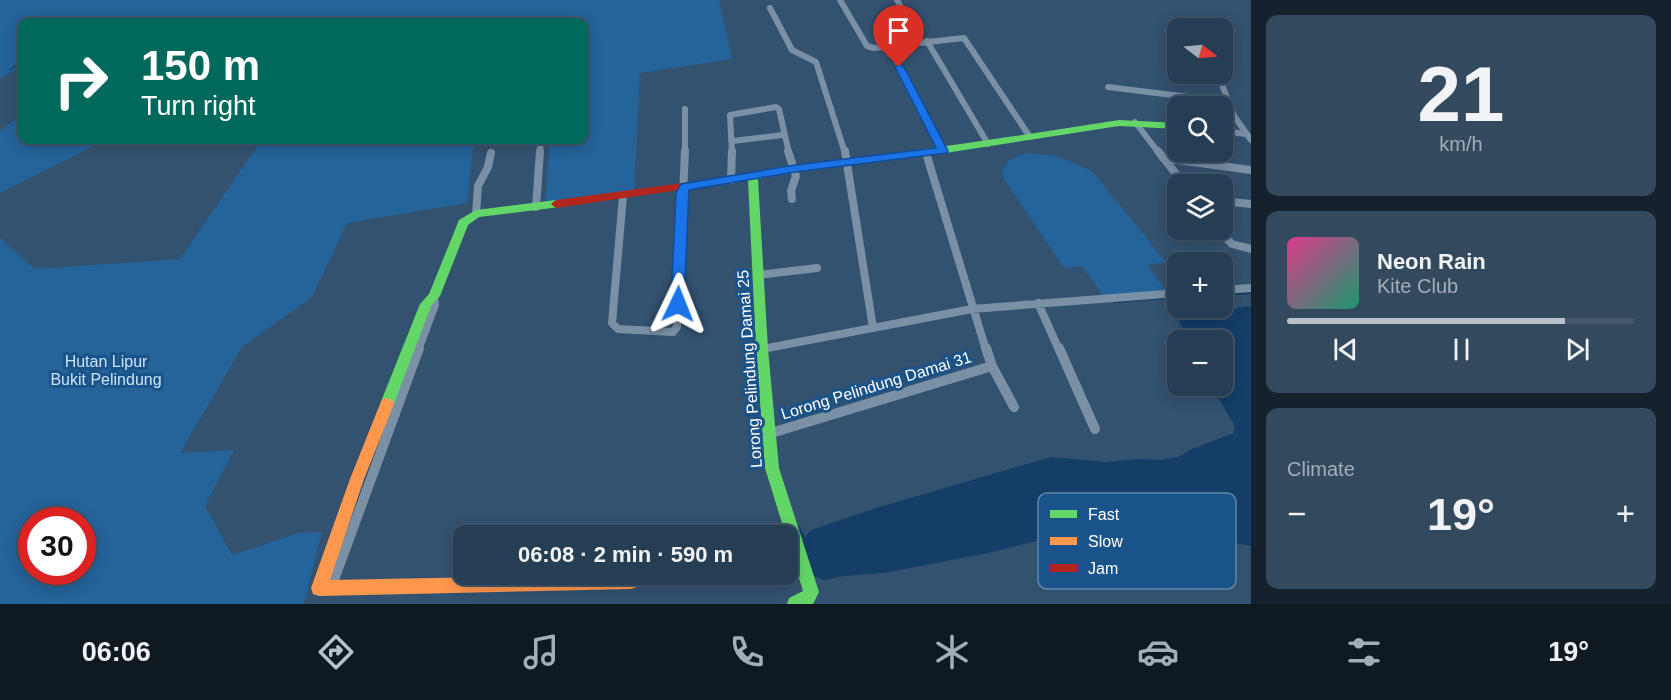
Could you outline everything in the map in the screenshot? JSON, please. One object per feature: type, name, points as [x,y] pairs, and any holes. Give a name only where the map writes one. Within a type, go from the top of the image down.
[{"type":"street","points":[[840,0],[864,45],[874,48],[958,37],[966,40],[1030,137]]},
{"type":"street","points":[[897,0],[988,144]]},
{"type":"street","points":[[770,8],[792,50],[816,62],[848,162],[873,328]]},
{"type":"street","points":[[889,46],[943,151]]},
{"type":"street","points":[[1108,87],[1181,96]]},
{"type":"street","points":[[731,180],[733,141],[730,114],[777,108],[783,135],[795,168],[796,180],[791,191],[792,199]]},
{"type":"street","points":[[623,196],[612,323],[615,328],[671,333],[677,327],[682,193],[685,187],[685,109]]},
{"type":"street","points":[[1233,111],[1240,127],[1249,136]]},
{"type":"street","points":[[1135,122],[1176,174]]},
{"type":"street","points":[[460,585],[319,588],[357,479],[426,304],[434,296],[463,223],[476,214],[623,196],[795,168],[943,151],[1135,122],[1167,125]]},
{"type":"street","points":[[1233,133],[1249,136]]},
{"type":"street","points":[[733,141],[783,135]]},
{"type":"street","points":[[536,207],[541,144]]},
{"type":"street","points":[[476,214],[478,186],[488,167],[491,153]]},
{"type":"street","points":[[926,153],[972,309],[992,366],[1014,407]]},
{"type":"street","points":[[1163,158],[1251,170]]},
{"type":"street","name":"Lorong Pelindung Damai 25","points":[[753,175],[762,348],[772,468],[778,495],[801,553],[811,592],[807,598],[795,604]]},
{"type":"street","points":[[1233,202],[1251,204]]},
{"type":"street","points":[[1227,240],[1238,248],[1251,249]]},
{"type":"street","points":[[758,275],[817,268]]},
{"type":"street","points":[[1233,289],[1251,288]]},
{"type":"street","points":[[762,348],[972,309],[1167,294]]},
{"type":"street","points":[[1038,303],[1095,429]]},
{"type":"street","name":"Lorong Pelindung Damai 31","points":[[768,434],[992,366]]},
{"type":"green space","points":[[0,0],[719,0],[732,59],[640,73],[634,194],[545,205],[550,144],[588,144],[588,18],[18,18],[18,68],[0,79]]},
{"type":"green space","points":[[18,117],[18,144],[98,144],[0,193],[0,131]]},
{"type":"green space","name":"Hutan Lipur Bukit Pelindung","points":[[252,144],[474,144],[467,203],[347,223],[312,297],[242,347],[180,453],[234,450],[205,506],[232,555],[298,533],[322,532],[304,604],[0,604],[0,238],[35,269],[180,259],[258,145]]},
{"type":"green space","points":[[1027,153],[1057,156],[1092,171],[1166,262],[1147,265],[1166,291],[1105,298],[1082,266],[1064,268],[1003,177],[1002,170],[1010,159]]},
{"type":"shaded area","points":[[1251,306],[1251,546],[1236,544],[1236,493],[1038,493],[1038,541],[988,553],[884,573],[824,580],[814,576],[802,540],[811,530],[876,508],[1051,457],[1105,462],[1160,460],[1178,457],[1192,449],[1234,433],[1235,426],[1217,396],[1233,396],[1233,330],[1183,330],[1177,318],[1233,318],[1233,309]]},
{"type":"waterway","points":[[10,70],[18,64]]},
{"type":"waterway","points":[[1233,294],[1251,293]]},
{"type":"waterway","points":[[1114,302],[1167,298]]},
{"type":"waterway","points":[[798,527],[803,536]]},
{"type":"traffic: fast","points":[[750,177],[795,168],[926,153],[1119,123],[1167,125]]},
{"type":"traffic: fast","points":[[753,175],[762,349],[772,468],[811,592],[808,598],[795,604]]},
{"type":"traffic: fast","points":[[387,404],[426,304],[434,296],[463,223],[476,214],[556,204]]},
{"type":"traffic: slow","points":[[387,404],[357,479],[319,588],[453,585]]},
{"type":"traffic: jam","points":[[556,204],[750,177]]},
{"type":"route","points":[[678,304],[682,193],[685,187],[795,168],[943,151],[899,67]]}]
